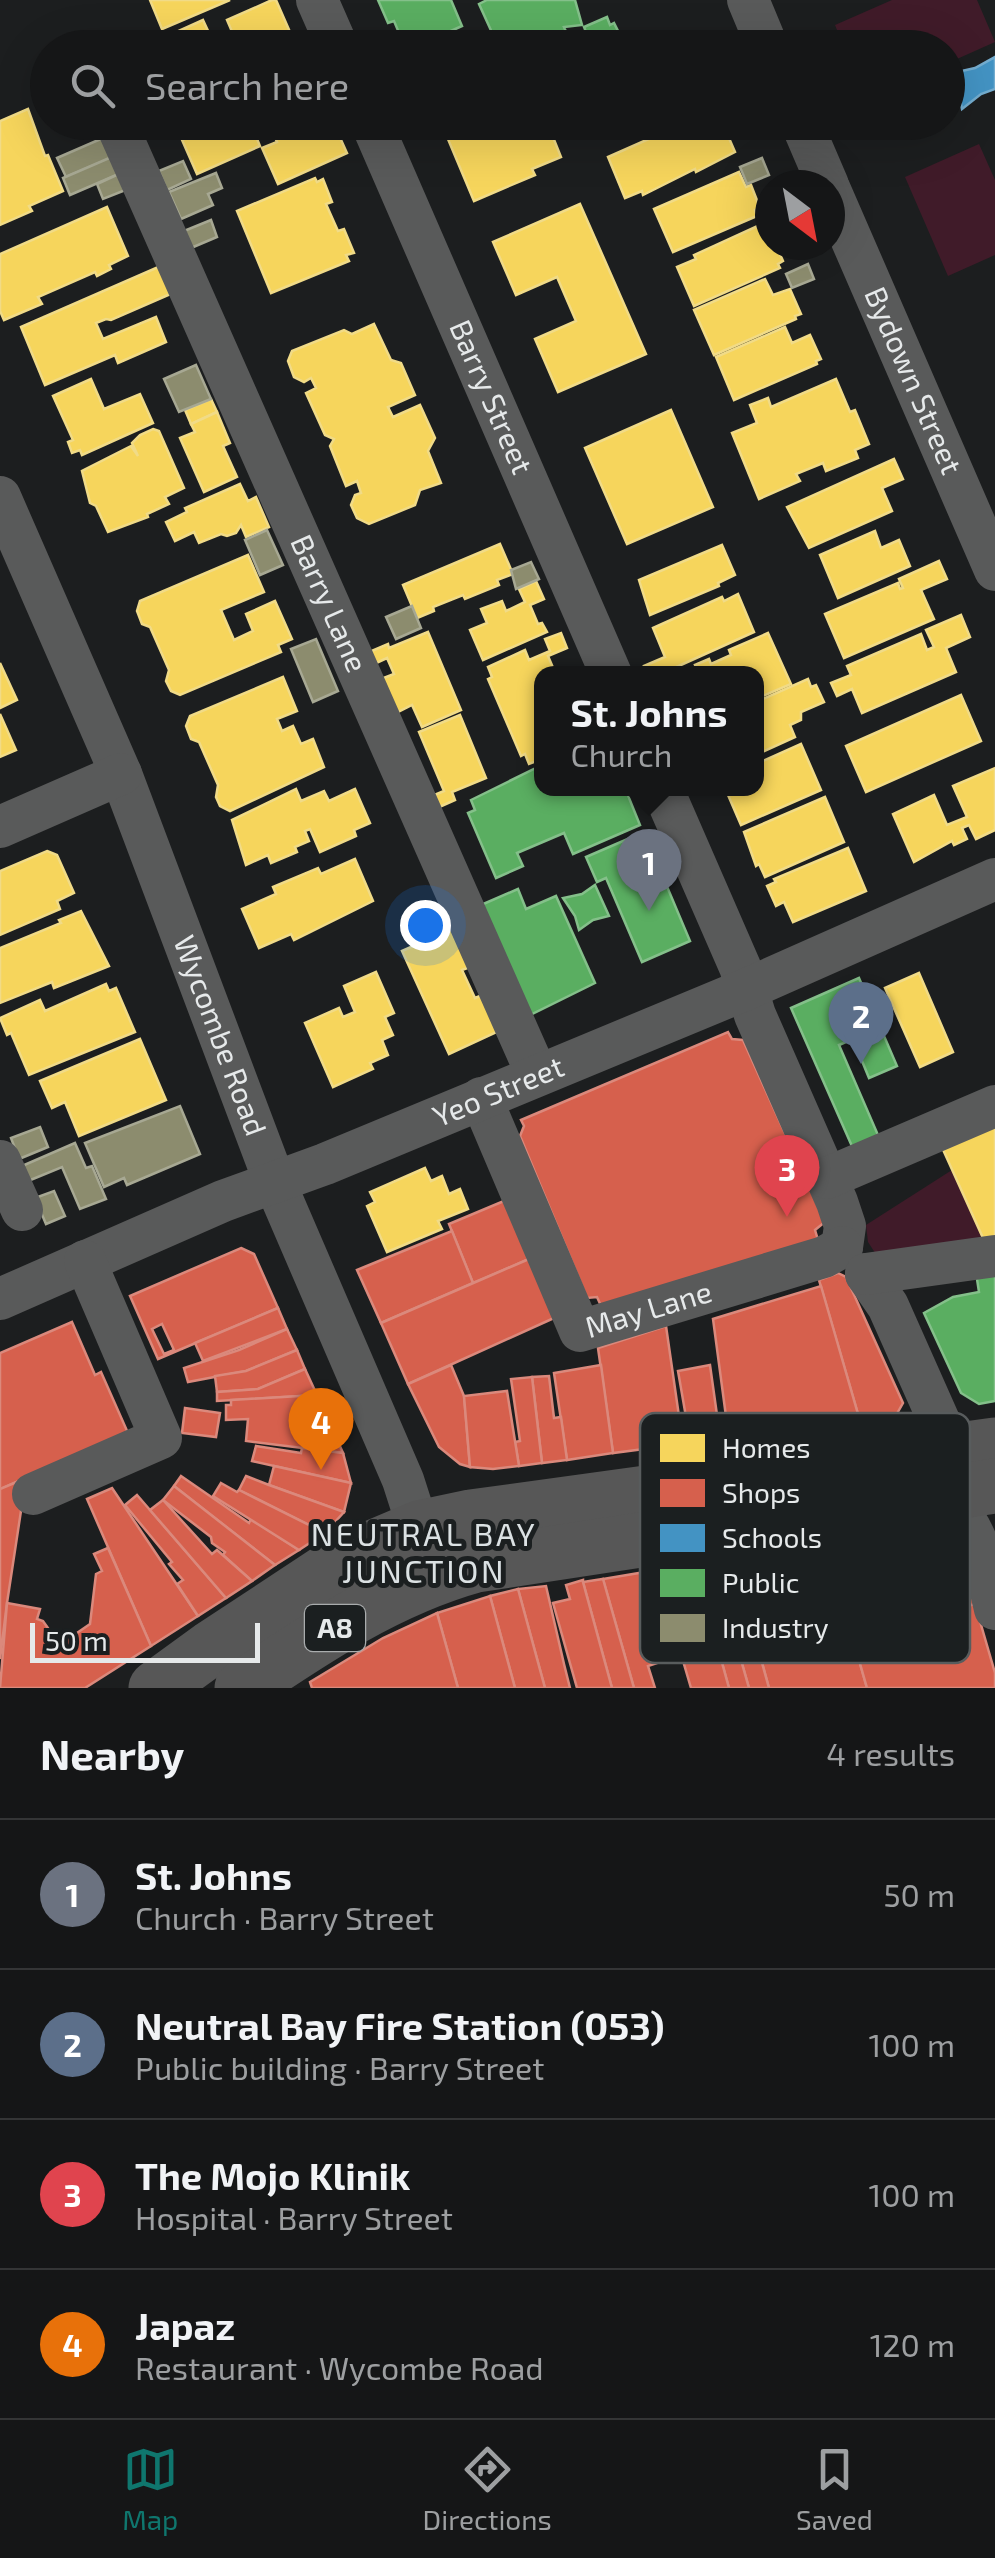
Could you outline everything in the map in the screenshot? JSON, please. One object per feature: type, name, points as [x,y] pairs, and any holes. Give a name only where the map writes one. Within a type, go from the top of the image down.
[{"type":"highway","name":"A8","points":[[970,1469],[995,1486]]},
{"type":"highway","name":"A8","points":[[242,1688],[387,1597],[426,1552],[471,1517],[640,1498]]},
{"type":"highway","name":"A8","points":[[156,1688],[346,1559],[426,1552]]},
{"type":"street","points":[[317,0],[330,30]]},
{"type":"street","points":[[748,0],[760,30]]},
{"type":"street","name":"Barry Lane","points":[[123,140],[537,1075]]},
{"type":"street","name":"Barry Street","points":[[379,140],[609,666]]},
{"type":"street","name":"Bydown Street","points":[[809,140],[821,170]]},
{"type":"street","name":"Bydown Street","points":[[845,225],[995,570]]},
{"type":"street","name":"Wycombe Road","points":[[0,497],[121,774],[275,1183],[403,1480],[426,1552]]},
{"type":"street","points":[[0,827],[121,774]]},
{"type":"street","points":[[665,796],[827,1178],[854,1260],[888,1306],[938,1413]]},
{"type":"street","name":"Yeo Street","points":[[0,1299],[223,1201],[747,989],[995,880]]},
{"type":"street","name":"May Lane","points":[[481,1098],[580,1331],[824,1258],[854,1260]]},
{"type":"street","points":[[827,1178],[995,1106]]},
{"type":"street","points":[[0,1161],[22,1210]]},
{"type":"street","points":[[854,1260],[911,1278],[995,1256]]},
{"type":"street","points":[[33,1494],[161,1438],[86,1262]]},
{"type":"street","points":[[970,1532],[979,1547],[995,1608]]},
{"type":"shaded area","points":[[892,0],[977,0],[995,42],[965,55],[965,30],[837,30],[835,25]]},
{"type":"shaded area","points":[[979,144],[995,180],[995,255],[948,276],[905,177]]},
{"type":"shaded area","points":[[952,1170],[988,1249],[881,1262],[868,1242],[866,1225]]},
{"type":"building: Homes","points":[[150,0],[230,0],[162,29]]},
{"type":"building: Homes","points":[[276,0],[289,30],[231,30],[227,20]]},
{"type":"building: Homes","points":[[203,20],[208,30],[181,30]]},
{"type":"building: Homes","points":[[28,109],[30,140],[39,140],[63,191],[0,225],[0,121]]},
{"type":"building: Homes","points":[[182,140],[258,140],[260,146],[197,174]]},
{"type":"building: Homes","points":[[341,140],[347,153],[278,184],[262,148],[277,142]]},
{"type":"building: Homes","points":[[448,140],[554,140],[561,157],[532,169],[535,175],[474,201]]},
{"type":"building: Homes","points":[[646,140],[730,140],[735,152],[643,195],[642,191],[625,198],[608,157]]},
{"type":"building: Homes","points":[[739,172],[755,195],[755,217],[673,252],[654,209]]},
{"type":"building: Homes","points":[[315,178],[317,182],[323,179],[332,202],[326,204],[338,231],[344,229],[354,253],[346,255],[349,261],[271,293],[237,211]]},
{"type":"building: Homes","points":[[580,204],[646,354],[558,392],[535,339],[576,321],[557,277],[516,295],[493,242]]},
{"type":"building: Homes","points":[[107,207],[128,256],[97,276],[95,272],[38,297],[42,304],[4,320],[0,311],[0,254]]},
{"type":"building: Homes","points":[[755,227],[755,260],[783,261],[778,264],[780,268],[694,306],[677,267],[696,259],[694,255]]},
{"type":"building: Homes","points":[[163,265],[175,292],[96,323],[103,339],[156,317],[166,342],[118,363],[115,355],[45,385],[21,327]]},
{"type":"building: Homes","points":[[765,279],[773,295],[790,289],[801,314],[714,355],[694,310]]},
{"type":"building: Homes","points":[[374,324],[391,360],[401,363],[415,395],[388,407],[393,417],[420,405],[435,438],[428,451],[441,483],[420,490],[415,505],[369,524],[357,518],[351,505],[355,495],[361,493],[357,481],[346,486],[330,446],[334,439],[325,435],[306,393],[316,388],[311,378],[304,382],[294,377],[288,361],[292,351],[344,330],[352,334]]},
{"type":"building: Homes","points":[[785,327],[792,343],[810,335],[821,359],[734,400],[716,357]]},
{"type":"building: Homes","points":[[91,379],[104,409],[140,394],[153,423],[82,455],[80,450],[72,453],[68,442],[73,440],[53,396]]},
{"type":"building: Homes","points":[[836,379],[869,444],[855,450],[858,458],[826,471],[823,463],[796,474],[800,481],[759,499],[732,433],[757,423],[750,405],[768,398],[771,407]]},
{"type":"building: Homes","points":[[211,399],[217,412],[191,424],[185,410]]},
{"type":"building: Homes","points":[[671,410],[713,507],[627,544],[585,448]]},
{"type":"building: Homes","points":[[217,412],[230,443],[223,446],[237,477],[204,492],[180,438],[195,432],[191,424]]},
{"type":"building: Homes","points":[[153,429],[159,431],[184,488],[165,497],[169,504],[147,514],[148,517],[108,532],[96,506],[90,503],[82,471],[131,446],[138,456],[132,443]]},
{"type":"building: Homes","points":[[894,459],[903,479],[882,488],[892,511],[809,548],[787,507]]},
{"type":"building: Homes","points":[[240,484],[248,501],[256,497],[269,527],[246,537],[241,525],[236,533],[199,543],[194,532],[175,541],[166,522],[187,512],[185,508]]},
{"type":"building: Homes","points":[[875,531],[881,548],[899,540],[910,566],[838,598],[820,555]]},
{"type":"building: Homes","points":[[500,544],[513,574],[497,580],[499,585],[433,607],[434,611],[417,618],[403,585]]},
{"type":"building: Homes","points":[[722,545],[735,575],[718,583],[719,586],[650,615],[639,580]]},
{"type":"building: Homes","points":[[248,555],[264,592],[221,610],[234,640],[253,631],[246,614],[275,601],[292,639],[278,645],[281,652],[180,695],[171,691],[166,681],[169,670],[150,627],[142,624],[137,611],[140,601]]},
{"type":"building: Homes","points":[[939,561],[947,579],[921,590],[934,619],[844,658],[825,614],[898,583],[903,588],[899,579]]},
{"type":"building: Homes","points":[[536,581],[544,599],[530,605],[538,624],[542,623],[547,632],[483,660],[470,630],[487,623],[481,609],[502,601],[506,611],[525,602],[519,589]]},
{"type":"building: Homes","points":[[738,594],[754,632],[679,666],[644,666],[665,657],[653,628],[722,597],[724,601]]},
{"type":"building: Homes","points":[[961,615],[970,637],[946,648],[956,672],[862,713],[852,689],[837,696],[831,683],[851,675],[847,666],[921,634],[927,650],[934,647],[926,630]]},
{"type":"building: Homes","points":[[428,632],[461,710],[422,727],[412,705],[396,713],[381,679],[394,674],[387,658],[372,665],[367,653]]},
{"type":"building: Homes","points":[[561,633],[567,648],[548,656],[552,666],[534,666],[534,762],[529,764],[525,754],[521,756],[488,679],[492,677],[488,667],[525,650],[529,660],[550,651],[545,639]]},
{"type":"building: Homes","points":[[768,633],[791,684],[764,695],[764,666],[695,665],[709,659],[711,664],[731,655],[729,650]]},
{"type":"building: Homes","points":[[0,663],[17,700],[0,708]]},
{"type":"building: Homes","points":[[283,677],[297,711],[277,719],[282,731],[293,726],[301,744],[313,739],[324,767],[230,811],[220,806],[216,797],[218,785],[199,742],[191,739],[186,726],[190,716]]},
{"type":"building: Homes","points":[[808,679],[811,687],[816,685],[824,702],[801,712],[801,720],[790,725],[795,737],[764,751],[764,698]]},
{"type":"building: Homes","points":[[961,695],[981,741],[866,792],[846,746]]},
{"type":"building: Homes","points":[[0,714],[16,750],[0,757]]},
{"type":"building: Homes","points":[[460,715],[486,778],[452,792],[455,800],[437,808],[432,796],[444,791],[419,732]]},
{"type":"building: Homes","points":[[801,744],[821,790],[741,825],[728,796],[764,796],[764,760]]},
{"type":"building: Homes","points":[[995,768],[995,830],[976,839],[969,825],[962,828],[967,839],[954,845],[952,841],[914,862],[893,814],[934,795],[947,825],[967,817],[953,786]]},
{"type":"building: Homes","points":[[296,789],[301,801],[324,791],[329,801],[355,789],[370,823],[354,830],[356,836],[320,852],[310,829],[305,831],[309,841],[295,847],[297,852],[271,863],[268,855],[246,865],[232,820]]},
{"type":"building: Homes","points":[[825,797],[844,842],[765,877],[759,864],[756,866],[744,832]]},
{"type":"building: Homes","points":[[848,848],[866,891],[793,922],[784,902],[776,906],[767,886],[776,882],[774,879]]},
{"type":"building: Homes","points":[[47,851],[57,855],[74,893],[57,901],[60,909],[0,935],[0,871]]},
{"type":"building: Homes","points":[[355,859],[373,901],[294,940],[291,934],[259,948],[242,909],[276,894],[273,887],[318,868],[321,874]]},
{"type":"building: Homes","points":[[81,911],[109,966],[54,988],[52,982],[0,1003],[0,948]]},
{"type":"building: Homes","points":[[452,929],[470,967],[462,970],[475,998],[482,995],[499,1031],[449,1054],[402,951]]},
{"type":"building: Homes","points":[[376,972],[394,1013],[385,1017],[393,1035],[382,1040],[388,1055],[370,1063],[373,1069],[333,1087],[305,1023],[339,1008],[343,1017],[355,1012],[344,986]]},
{"type":"building: Homes","points":[[919,973],[953,1052],[920,1067],[885,988]]},
{"type":"building: Homes","points":[[106,984],[109,991],[116,988],[135,1032],[29,1075],[11,1033],[7,1035],[0,1018],[40,1000],[45,1011]]},
{"type":"building: Homes","points":[[140,1039],[166,1100],[79,1136],[65,1102],[52,1108],[40,1081]]},
{"type":"building: Homes","points":[[995,1119],[995,1246],[988,1249],[940,1143]]},
{"type":"building: Homes","points":[[425,1168],[431,1181],[442,1176],[449,1194],[460,1189],[468,1209],[438,1221],[442,1229],[387,1252],[367,1206],[375,1202],[370,1192]]},
{"type":"building: Shops","points":[[728,1032],[732,1039],[743,1040],[825,1222],[815,1230],[818,1240],[602,1308],[597,1297],[587,1298],[520,1136],[524,1126],[521,1120]]},
{"type":"building: Shops","points":[[504,1201],[529,1259],[473,1283],[449,1224]]},
{"type":"building: Shops","points":[[452,1231],[473,1283],[381,1323],[357,1270]]},
{"type":"building: Shops","points":[[241,1248],[254,1254],[278,1308],[158,1359],[130,1296]],"holes":[[[162,1324],[174,1350],[164,1354],[152,1329]]]},
{"type":"building: Shops","points":[[529,1259],[554,1318],[408,1384],[381,1323]]},
{"type":"building: Shops","points":[[838,1273],[846,1277],[903,1403],[897,1413],[858,1413],[819,1280]]},
{"type":"building: Shops","points":[[821,1286],[858,1413],[726,1413],[713,1319]]},
{"type":"building: Shops","points":[[278,1308],[287,1329],[203,1361],[195,1343]]},
{"type":"building: Shops","points":[[72,1322],[95,1375],[101,1372],[128,1433],[0,1489],[0,1353]]},
{"type":"building: Shops","points":[[666,1326],[679,1413],[640,1413],[640,1450],[613,1453],[598,1348]]},
{"type":"building: Shops","points":[[287,1329],[297,1350],[246,1371],[188,1382],[184,1368]]},
{"type":"building: Shops","points":[[297,1350],[305,1369],[258,1389],[217,1392],[215,1376],[246,1371]]},
{"type":"building: Shops","points":[[451,1365],[464,1396],[470,1467],[439,1447],[408,1384]]},
{"type":"building: Shops","points":[[601,1365],[613,1453],[567,1460],[554,1373]]},
{"type":"building: Shops","points":[[710,1365],[717,1413],[685,1413],[678,1371]]},
{"type":"building: Shops","points":[[305,1369],[317,1395],[217,1401],[217,1392],[258,1389]]},
{"type":"building: Shops","points":[[549,1376],[554,1418],[561,1417],[567,1460],[542,1463],[532,1377]]},
{"type":"building: Shops","points":[[532,1377],[542,1463],[519,1466],[515,1442],[520,1441],[511,1379]]},
{"type":"building: Shops","points":[[507,1391],[519,1466],[470,1467],[464,1396]]},
{"type":"building: Shops","points":[[317,1395],[343,1453],[246,1441],[248,1419],[226,1420],[226,1405],[231,1405],[231,1400]]},
{"type":"building: Shops","points":[[185,1408],[220,1413],[216,1437],[182,1433]]},
{"type":"building: Shops","points":[[256,1446],[301,1453],[302,1448],[343,1453],[351,1483],[252,1461]]},
{"type":"building: Shops","points":[[274,1466],[351,1483],[344,1512],[269,1485]]},
{"type":"building: Shops","points":[[181,1476],[249,1523],[251,1519],[299,1550],[275,1565],[174,1486]]},
{"type":"building: Shops","points":[[246,1476],[344,1512],[325,1533],[239,1490]]},
{"type":"building: Shops","points":[[26,1478],[7,1603],[0,1659],[0,1489]]},
{"type":"building: Shops","points":[[221,1483],[325,1533],[299,1550],[213,1496]]},
{"type":"building: Shops","points":[[174,1486],[275,1565],[252,1581],[223,1555],[225,1552],[212,1543],[211,1537],[163,1500]]},
{"type":"building: Shops","points":[[112,1488],[198,1616],[151,1646],[87,1499]]},
{"type":"building: Shops","points":[[137,1495],[226,1598],[198,1616],[177,1584],[183,1580],[169,1564],[172,1562],[125,1505]]},
{"type":"building: Shops","points":[[163,1500],[212,1554],[217,1550],[252,1581],[226,1598],[150,1510]]},
{"type":"building: Shops","points":[[108,1548],[151,1646],[85,1688],[0,1688],[7,1603],[40,1609],[37,1619],[50,1631],[74,1635],[90,1624],[96,1574],[102,1571],[94,1554]]},
{"type":"building: Shops","points":[[640,1573],[640,1663],[657,1663],[648,1666],[655,1688],[634,1688],[603,1579]]},
{"type":"building: Shops","points":[[603,1579],[634,1688],[612,1688],[583,1582]]},
{"type":"building: Shops","points":[[583,1580],[612,1688],[577,1688],[553,1603],[570,1599],[566,1585]]},
{"type":"building: Shops","points":[[546,1586],[570,1688],[545,1688],[518,1589]]},
{"type":"building: Shops","points":[[518,1589],[545,1688],[515,1688],[490,1596]]},
{"type":"building: Shops","points":[[490,1596],[515,1688],[458,1688],[437,1613]]},
{"type":"building: Shops","points":[[975,1604],[995,1673],[995,1688],[867,1688],[860,1663],[970,1663],[970,1605]]},
{"type":"building: Shops","points":[[437,1613],[458,1688],[312,1688],[310,1682],[383,1638]]},
{"type":"building: Shops","points":[[684,1663],[722,1663],[729,1688],[691,1688]]},
{"type":"building: Shops","points":[[722,1663],[742,1663],[749,1688],[729,1688]]},
{"type":"building: Shops","points":[[742,1663],[762,1663],[769,1688],[749,1688]]},
{"type":"building: Shops","points":[[762,1663],[860,1663],[867,1688],[769,1688]]},
{"type":"building: Schools","points":[[995,57],[995,89],[965,107],[965,70]]},
{"type":"building: Public","points":[[378,0],[451,0],[462,26],[453,30],[398,30],[394,21],[388,23]]},
{"type":"building: Public","points":[[487,0],[575,0],[582,25],[564,27],[565,30],[491,30],[479,4]]},
{"type":"building: Public","points":[[607,17],[618,30],[585,30],[584,27]]},
{"type":"building: Public","points":[[534,769],[534,796],[628,796],[640,825],[573,854],[564,833],[517,853],[523,866],[496,878],[468,813],[475,810],[471,800]]},
{"type":"building: Public","points":[[644,832],[690,941],[642,962],[606,878],[597,882],[586,857]]},
{"type":"building: Public","points":[[595,885],[609,916],[593,920],[579,930],[563,898],[582,894]]},
{"type":"building: Public","points":[[518,889],[526,909],[556,896],[595,983],[530,1015],[481,905]]},
{"type":"building: Public","points":[[859,978],[897,1066],[869,1078],[853,1039],[839,1045],[881,1142],[855,1153],[791,1008]]},
{"type":"building: Public","points":[[995,1265],[995,1401],[979,1404],[961,1393],[924,1313],[953,1297],[979,1292],[975,1266]]},
{"type":"building: Industry","points":[[104,140],[111,158],[66,177],[57,158]]},
{"type":"building: Industry","points":[[114,156],[121,173],[70,195],[63,178]]},
{"type":"building: Industry","points":[[762,158],[767,170],[755,170],[755,181],[747,184],[740,167]]},
{"type":"building: Industry","points":[[183,161],[191,179],[167,190],[159,171]]},
{"type":"building: Industry","points":[[121,173],[128,189],[103,199],[97,184]]},
{"type":"building: Industry","points":[[216,173],[222,188],[208,194],[213,205],[181,219],[169,192]]},
{"type":"building: Industry","points":[[211,220],[217,237],[191,248],[184,231]]},
{"type":"building: Industry","points":[[808,264],[814,279],[792,288],[786,274]]},
{"type":"building: Industry","points":[[196,365],[211,399],[179,412],[164,379]]},
{"type":"building: Industry","points":[[267,530],[283,565],[260,575],[245,540]]},
{"type":"building: Industry","points":[[531,562],[539,579],[516,589],[511,570]]},
{"type":"building: Industry","points":[[412,606],[421,628],[396,639],[386,617]]},
{"type":"building: Industry","points":[[316,639],[338,691],[313,702],[291,649]]},
{"type":"building: Industry","points":[[180,1106],[200,1154],[127,1185],[124,1178],[104,1187],[85,1143]]},
{"type":"building: Industry","points":[[40,1127],[48,1147],[19,1159],[11,1138]]},
{"type":"building: Industry","points":[[75,1143],[86,1168],[92,1166],[106,1199],[80,1209],[62,1167],[28,1181],[22,1166]]},
{"type":"building: Industry","points":[[54,1191],[65,1216],[46,1224],[35,1198]]},
{"type":"place","name":"St. Johns","points":[[649,911]]},
{"type":"place","name":"Neutral Bay Fire Station (053)","points":[[861,1064]]},
{"type":"place","name":"The Mojo Klinik","points":[[787,1217]]},
{"type":"place","name":"Japaz","points":[[321,1470]]},
{"type":"district","name":"NEUTRAL BAY JUNCTION","points":[[424,1554]]}]
